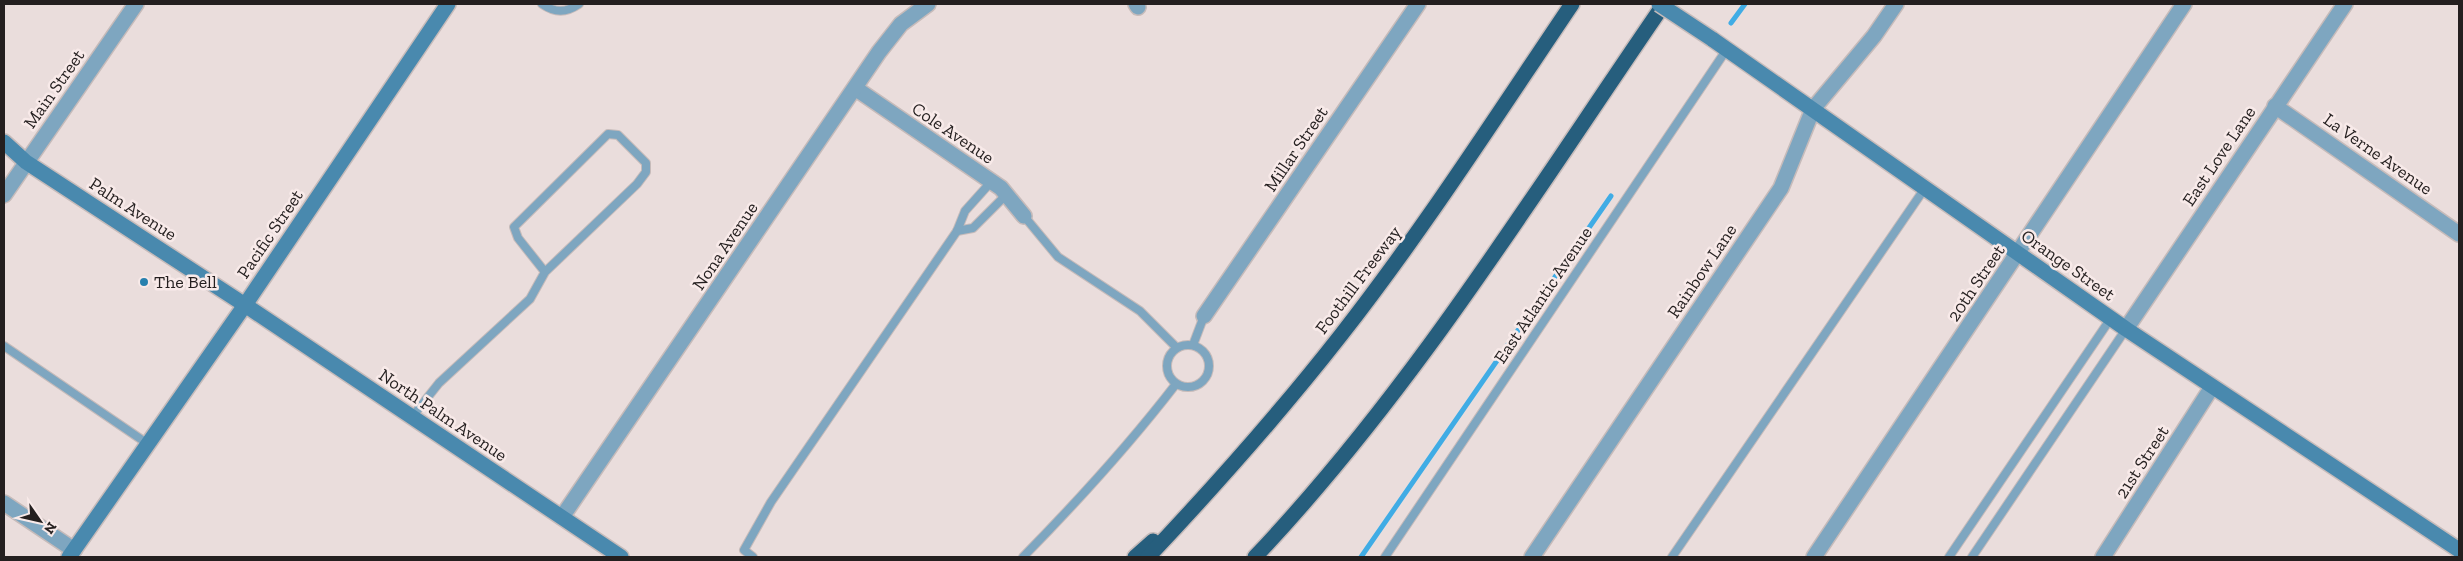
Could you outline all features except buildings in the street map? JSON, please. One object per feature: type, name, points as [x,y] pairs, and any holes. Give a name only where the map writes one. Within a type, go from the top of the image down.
[{"type":"highway","name":"Foothill Freeway","points":[[1148,557],[1217,483],[1286,403],[1400,256],[1572,4]]},
{"type":"highway","points":[[1255,557],[1296,514],[1420,361],[1664,4]]},
{"type":"highway","points":[[1135,557],[1217,483]]},
{"type":"street","name":"Main Street","points":[[4,195],[136,4]]},
{"type":"street","name":"Pacific Street","points":[[72,554],[245,305],[448,4]]},
{"type":"street","name":"Nona Avenue","points":[[562,517],[879,52],[901,24],[928,4]]},
{"type":"street","name":"Millar Street","points":[[1204,316],[1418,4]]},
{"type":"street","name":"Orange Street","points":[[1659,4],[1727,49],[2126,329],[2459,550]]},
{"type":"street","name":"Rainbow Lane","points":[[1532,557],[1780,188],[1813,110],[1874,36],[1896,4]]},
{"type":"street","name":"20th Street","points":[[1814,557],[2184,4]]},
{"type":"street","name":"East Love Lane","points":[[2126,329],[2345,4]]},
{"type":"street","name":"Cole Avenue","points":[[855,88],[991,182],[1006,195],[1024,216]]},
{"type":"street","name":"La Verne Avenue","points":[[2275,106],[2459,234]]},
{"type":"street","name":"Palm Avenue","points":[[4,142],[26,162],[245,305]]},
{"type":"street","name":"North Palm Avenue","points":[[245,305],[621,557]]},
{"type":"street","name":"21st Street","points":[[2103,557],[2212,387]]},
{"type":"street","points":[[4,503],[72,554]]},
{"type":"lane","points":[[542,4],[559,12],[570,10],[579,4]]},
{"type":"lane","name":"East Atlantic Avenue","points":[[1385,557],[1727,49]]},
{"type":"lane","points":[[412,417],[439,383],[530,299],[545,272],[637,184],[646,172],[646,163],[618,135],[608,134],[514,227],[518,238],[545,272]]},
{"type":"lane","points":[[737,557],[744,550],[771,502],[957,231],[965,211],[991,182]]},
{"type":"lane","points":[[1672,557],[1925,188]]},
{"type":"lane","points":[[957,231],[973,228],[1006,195]]},
{"type":"lane","points":[[1024,216],[1058,257],[1140,310],[1177,348]]},
{"type":"lane","points":[[1193,345],[1204,316]]},
{"type":"lane","points":[[1949,557],[2110,318]]},
{"type":"lane","points":[[1972,557],[2126,329]]},
{"type":"lane","points":[[1193,345],[1205,352],[1210,365],[1209,372],[1202,383],[1196,387],[1189,388],[1176,384],[1171,379],[1167,366],[1172,353],[1177,348],[1193,345]]},
{"type":"lane","points":[[4,346],[148,444]]},
{"type":"lane","points":[[1023,557],[1071,508],[1142,427],[1176,384]]},
{"type":"lane","points":[[744,550],[753,557]]},
{"type":"waterway","points":[[1731,23],[1745,4]]},
{"type":"waterway","points":[[1361,557],[1611,196]]},
{"type":"place","name":"The Bell","points":[[144,282]]}]
